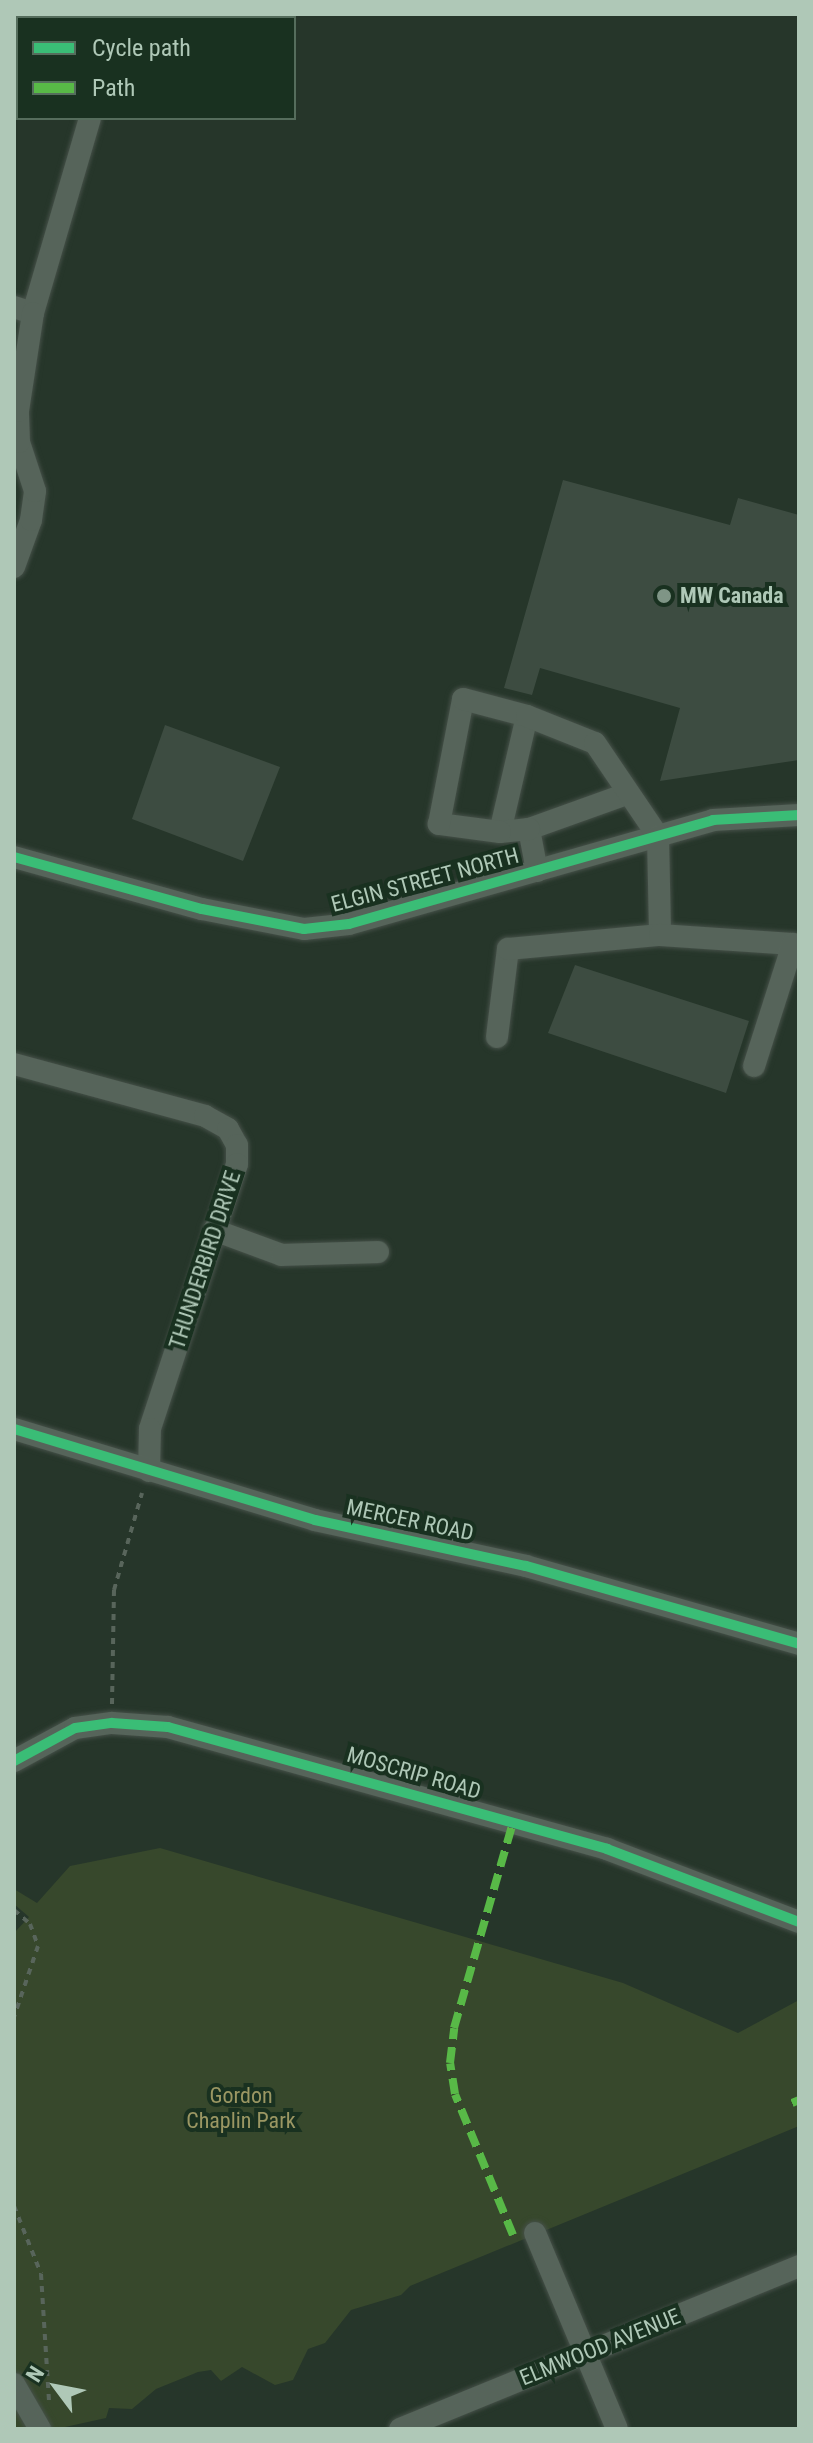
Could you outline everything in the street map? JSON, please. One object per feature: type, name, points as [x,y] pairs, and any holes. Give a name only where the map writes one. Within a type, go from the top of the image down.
[{"type":"street","points":[[14,567],[31,520],[35,491],[17,447],[24,310],[89,120]]},
{"type":"street","points":[[627,794],[529,829],[500,832],[439,824],[463,699],[527,716],[595,743],[658,836],[660,935]]},
{"type":"street","points":[[500,832],[527,716]]},
{"type":"street","name":"ELGIN STREET NORTH","points":[[14,857],[202,909],[304,929],[349,924],[658,836],[752,814],[799,815]]},
{"type":"street","points":[[529,829],[537,871]]},
{"type":"street","points":[[497,1037],[508,949],[660,935],[793,944],[754,1066]]},
{"type":"street","name":"THUNDERBIRD DRIVE","points":[[15,1066],[205,1116],[228,1129],[237,1145],[237,1164],[150,1429],[149,1471]]},
{"type":"street","points":[[214,1230],[282,1255],[378,1252]]},
{"type":"street","name":"MERCER ROAD","points":[[14,1429],[315,1520],[526,1566],[799,1644]]},
{"type":"street","name":"MOSCRIP ROAD","points":[[14,1761],[75,1728],[112,1723],[198,1733],[636,1859],[799,1922]]},
{"type":"street","points":[[535,2233],[617,2429]]},
{"type":"street","name":"ELMWOOD AVENUE","points":[[400,2429],[799,2266]]},
{"type":"street","points":[[14,2384],[44,2423]]},
{"type":"path","points":[[112,1723],[114,1590],[142,1493]]},
{"type":"path","points":[[14,1910],[30,1924],[38,1946],[14,2017]]},
{"type":"path","points":[[14,2206],[41,2274],[44,2423]]},
{"type":"green space","name":"Gordon Chaplin Park","points":[[160,1848],[623,1983],[738,2033],[799,2000],[799,2126],[410,2286],[401,2295],[351,2310],[325,2343],[308,2349],[293,2380],[275,2385],[242,2367],[221,2381],[211,2370],[198,2372],[156,2389],[132,2409],[109,2408],[106,2418],[56,2429],[14,2429],[14,1933],[29,1917],[14,1904],[14,1889],[37,1903],[70,1866]]},
{"type":"building","name":"MW Canada","points":[[563,480],[730,525],[738,498],[799,515],[799,760],[660,781],[680,708],[540,668],[532,695],[504,688]]},
{"type":"building","points":[[165,725],[280,767],[243,861],[132,819]]},
{"type":"building","points":[[575,965],[749,1021],[726,1093],[548,1033]]},
{"type":"marked path","points":[[513,1822],[454,2028],[450,2063],[455,2094],[513,2235]]},
{"type":"marked path","points":[[792,2103],[799,2100]]},
{"type":"cycle path","points":[[14,857],[202,909],[304,929],[349,924],[713,820],[799,815]]},
{"type":"cycle path","points":[[14,1429],[315,1520],[526,1566],[799,1644]]},
{"type":"cycle path","points":[[14,1761],[75,1728],[112,1723],[168,1727],[607,1849],[799,1922]]},
{"type":"place","name":"MW Canada","points":[[664,596]]}]
